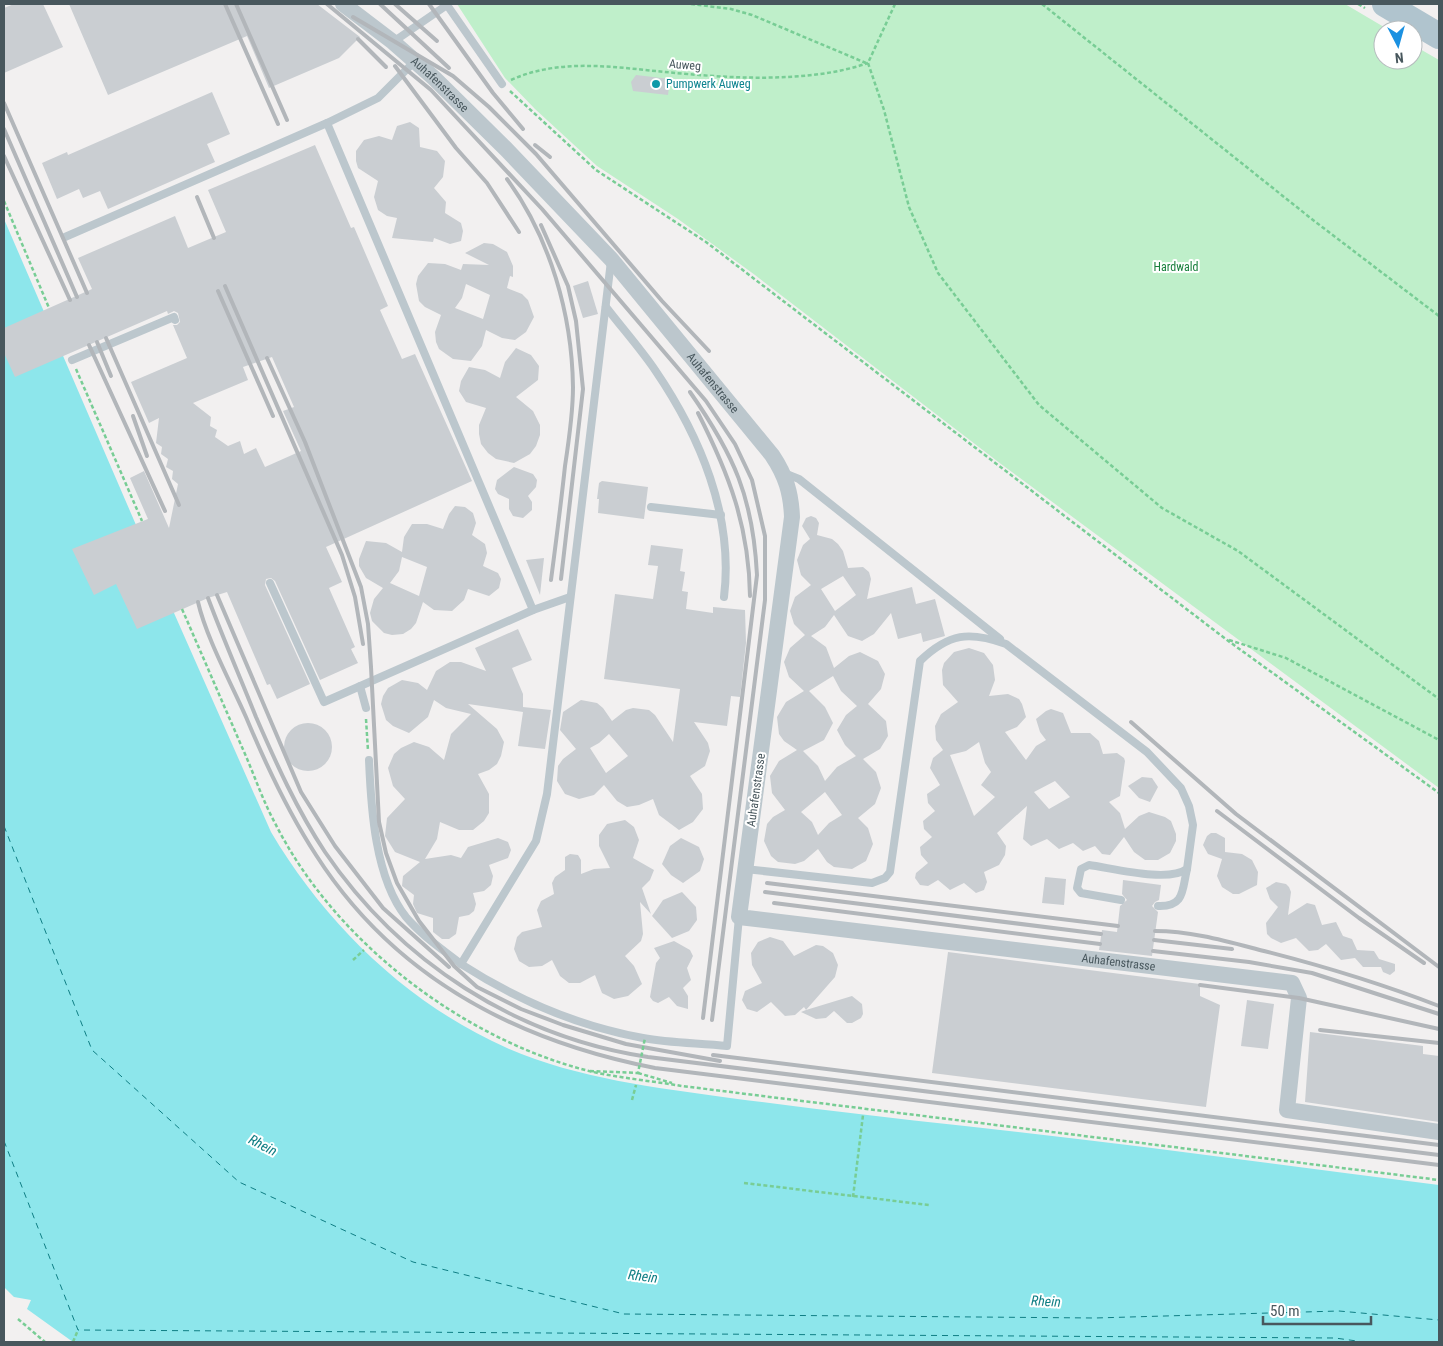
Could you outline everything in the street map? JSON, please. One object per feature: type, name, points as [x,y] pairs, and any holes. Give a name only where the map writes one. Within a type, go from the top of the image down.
[{"type":"main road","points":[[1385,4],[1439,36]]},
{"type":"main road","points":[[1410,4],[1439,21]]},
{"type":"street","name":"Auhafenstrasse","points":[[342,4],[394,42],[415,61],[506,149],[611,259],[772,455],[784,473],[791,495],[792,518],[739,917],[1292,983],[1299,998],[1287,1110],[1439,1132]]},
{"type":"lane","points":[[394,42],[447,4],[502,84]]},
{"type":"lane","points":[[65,237],[327,123],[378,98],[415,61]]},
{"type":"lane","points":[[327,123],[533,610]]},
{"type":"lane","points":[[461,964],[536,841],[547,794],[611,259]]},
{"type":"lane","points":[[606,307],[654,368],[675,402],[708,470],[721,515],[727,569],[724,597]]},
{"type":"lane","points":[[72,360],[174,317],[175,320]]},
{"type":"lane","points":[[784,473],[799,479],[1006,644],[1148,752],[1181,788],[1189,806],[1193,825],[1187,869],[1180,898],[1173,904],[1158,906]]},
{"type":"lane","points":[[651,507],[721,515]]},
{"type":"lane","points":[[270,583],[324,702],[360,686],[370,684],[369,682],[533,610],[570,597]]},
{"type":"lane","points":[[745,869],[872,883],[885,878],[890,872],[920,661],[946,640],[965,635],[984,636],[1006,644]]},
{"type":"lane","points":[[360,686],[366,708]]},
{"type":"lane","points":[[369,760],[371,809],[382,861],[394,898],[416,928],[461,964],[519,998],[565,1018],[599,1029],[645,1038],[727,1046],[739,917]]},
{"type":"lane","points":[[1121,900],[1081,893],[1077,888],[1081,869],[1089,865],[1168,876],[1181,873],[1187,869]]},
{"type":"path","points":[[691,4],[731,8],[868,63]]},
{"type":"path","points":[[895,4],[868,63],[884,110],[909,207],[938,273],[1039,405],[1162,508],[1238,551],[1439,699]]},
{"type":"path","points":[[1042,4],[1313,220],[1439,316]]},
{"type":"path","name":"Auweg","points":[[502,84],[526,73],[563,66],[608,67],[745,79],[844,72],[868,63]]},
{"type":"path","points":[[502,84],[596,170],[706,242],[1227,640],[1439,793]]},
{"type":"path","points":[[4,201],[49,308]]},
{"type":"path","points":[[72,360],[142,521]]},
{"type":"path","points":[[1227,640],[1286,658],[1439,740]]},
{"type":"path","points":[[366,708],[369,760]]},
{"type":"path","points":[[353,960],[364,950]]},
{"type":"path","points":[[638,1073],[645,1038]]},
{"type":"path","points":[[590,1071],[638,1073],[682,1086]]},
{"type":"path","points":[[632,1100],[636,1085]]},
{"type":"path","points":[[853,1197],[863,1116]]},
{"type":"path","points":[[744,1183],[929,1205]]},
{"type":"path","points":[[18,1320],[45,1342]]},
{"type":"path","points":[[73,1342],[78,1330]]},
{"type":"green space","name":"Hardwald","points":[[457,4],[1345,4],[1373,21],[1373,70],[1423,70],[1423,51],[1439,60],[1439,788],[1001,464],[755,275],[678,219],[597,166],[535,109],[505,78]]},
{"type":"water","name":"Rhein","points":[[4,219],[271,832],[317,899],[372,958],[403,985],[436,1009],[471,1030],[507,1048],[534,1059],[589,1075],[730,1098],[1439,1185],[1439,1342],[73,1342],[27,1309],[31,1300],[14,1297],[4,1287]]},
{"type":"building","points":[[14,4],[43,4],[63,47],[4,73],[4,8]]},
{"type":"building","points":[[69,4],[317,4],[360,37],[339,58],[269,88],[247,36],[108,95]]},
{"type":"building","name":"Pumpwerk Auweg","points":[[636,75],[670,79],[668,95],[633,91],[631,82]]},
{"type":"building","points":[[212,92],[230,134],[207,144],[215,162],[108,209],[100,191],[83,198],[79,189],[57,199],[42,163],[67,152],[68,155]]},
{"type":"building","points":[[410,122],[419,128],[420,147],[437,151],[445,161],[443,177],[434,188],[446,202],[445,213],[461,223],[463,231],[461,241],[450,244],[434,238],[433,242],[392,238],[397,218],[387,216],[378,210],[374,197],[378,181],[358,168],[356,151],[364,140],[379,136],[392,140],[397,126]]},
{"type":"building","points":[[315,145],[351,228],[354,227],[388,306],[380,310],[402,359],[415,354],[472,481],[326,547],[342,582],[329,588],[355,647],[351,649],[358,663],[320,680],[275,581],[271,578],[266,579],[265,585],[310,684],[277,699],[270,684],[267,685],[227,592],[208,598],[137,629],[116,584],[94,595],[72,549],[148,519],[130,478],[144,471],[169,528],[178,484],[172,479],[173,471],[166,467],[168,459],[161,454],[162,447],[156,443],[159,418],[149,423],[131,382],[187,358],[173,325],[177,325],[180,322],[178,313],[174,311],[168,314],[167,311],[15,377],[4,353],[4,328],[92,289],[78,258],[175,216],[188,248],[226,232],[208,190]],"holes":[[[272,357],[294,407],[283,411],[301,451],[265,467],[256,448],[244,454],[240,441],[228,446],[215,437],[217,430],[210,426],[211,417],[193,403],[248,380],[243,367]]]},
{"type":"building","points":[[484,243],[493,244],[507,252],[513,266],[513,277],[510,276],[507,288],[522,294],[528,300],[534,317],[526,332],[515,340],[502,338],[486,330],[482,346],[471,361],[453,359],[439,349],[435,332],[441,315],[425,307],[419,301],[416,284],[418,276],[428,263],[445,264],[461,270],[463,264],[489,265],[465,253]],"holes":[[[466,284],[490,295],[483,319],[455,308],[462,298]]]},
{"type":"building","points":[[588,281],[598,314],[583,318],[573,286]]},
{"type":"building","points":[[516,348],[531,355],[539,366],[538,380],[516,397],[533,411],[540,425],[540,435],[536,446],[530,454],[514,463],[496,459],[481,444],[479,425],[486,408],[466,402],[459,391],[461,381],[469,367],[485,370],[500,378],[505,362]]},
{"type":"building","points":[[514,467],[533,474],[537,480],[536,487],[528,496],[532,502],[532,510],[523,518],[513,516],[509,509],[509,499],[498,494],[495,489],[497,480]]},
{"type":"building","points":[[602,481],[648,487],[644,519],[598,513],[599,483]]},
{"type":"building","points":[[455,506],[465,507],[473,513],[476,523],[472,535],[485,544],[487,553],[483,566],[498,573],[501,579],[499,588],[489,596],[468,589],[464,600],[452,611],[434,610],[423,602],[416,623],[411,629],[403,634],[392,635],[384,633],[372,621],[370,613],[374,599],[383,588],[366,578],[359,566],[359,559],[366,541],[386,543],[402,552],[404,537],[412,524],[427,524],[443,529],[449,514]],"holes":[[[402,557],[427,567],[419,596],[390,583],[399,571]]]},
{"type":"building","points":[[811,516],[816,518],[819,523],[817,535],[832,539],[838,544],[843,551],[848,568],[863,567],[869,572],[871,579],[867,599],[912,587],[916,604],[935,599],[945,636],[923,642],[921,633],[898,639],[891,613],[874,634],[862,641],[848,636],[834,615],[825,627],[811,636],[826,647],[834,668],[849,656],[860,652],[878,661],[885,674],[881,689],[868,704],[886,721],[888,736],[880,749],[863,759],[876,772],[881,788],[875,804],[858,818],[868,828],[873,844],[866,861],[852,869],[834,867],[827,862],[818,849],[804,861],[795,864],[778,862],[771,856],[764,841],[767,824],[773,817],[785,810],[772,793],[770,776],[779,761],[797,750],[784,741],[779,734],[777,717],[786,702],[804,691],[789,677],[784,662],[790,648],[805,635],[794,624],[790,611],[795,597],[811,585],[801,575],[797,560],[803,545],[810,539],[802,526],[806,518]],"holes":[[[843,576],[856,595],[835,611],[821,589]],[[833,676],[841,691],[857,706],[846,715],[837,730],[845,745],[856,756],[837,767],[825,781],[818,766],[803,751],[824,740],[833,723],[825,707],[809,691]],[[825,792],[842,815],[829,823],[818,835],[812,822],[801,812]]]},
{"type":"building","points":[[651,545],[683,549],[680,571],[685,572],[682,591],[688,592],[686,609],[713,613],[713,607],[745,610],[746,643],[740,697],[731,696],[727,726],[694,722],[708,743],[710,751],[705,766],[690,776],[702,794],[703,809],[693,822],[679,830],[659,815],[653,799],[639,805],[627,807],[617,801],[604,785],[594,795],[579,799],[565,794],[557,781],[558,766],[563,759],[576,749],[560,730],[563,712],[581,700],[597,703],[612,721],[626,710],[633,708],[649,710],[655,715],[673,742],[680,689],[604,679],[615,594],[653,599],[658,566],[648,565]],"holes":[[[609,734],[628,756],[606,773],[590,748]]]},
{"type":"building","points":[[544,558],[540,595],[526,560]]},
{"type":"building","points":[[518,629],[532,660],[512,668],[523,694],[523,707],[551,710],[545,749],[518,746],[523,712],[468,704],[497,729],[504,742],[497,764],[489,770],[478,774],[489,794],[489,813],[484,821],[473,830],[459,830],[440,822],[437,839],[425,859],[451,855],[461,858],[468,847],[498,838],[508,842],[511,850],[508,858],[489,865],[493,876],[491,885],[484,891],[473,893],[476,904],[474,911],[469,915],[459,917],[456,934],[449,939],[442,939],[433,932],[433,918],[417,913],[413,904],[414,895],[402,886],[403,876],[420,862],[395,852],[385,836],[387,818],[405,799],[393,786],[388,768],[394,754],[401,748],[414,742],[429,747],[444,760],[451,734],[471,714],[446,708],[434,700],[428,717],[409,733],[393,726],[386,720],[381,704],[388,688],[402,680],[418,683],[427,690],[436,671],[450,662],[461,662],[486,671],[475,648]]},
{"type":"building","points":[[969,648],[984,653],[993,665],[995,680],[989,696],[1008,694],[1019,699],[1026,717],[1017,727],[1005,732],[1026,760],[1036,746],[1046,740],[1040,732],[1036,719],[1051,709],[1063,713],[1071,733],[1090,733],[1099,741],[1103,754],[1117,753],[1124,758],[1120,796],[1109,802],[1120,813],[1125,829],[1139,816],[1149,812],[1171,821],[1176,834],[1176,841],[1170,853],[1158,860],[1145,860],[1134,852],[1124,837],[1110,855],[1102,854],[1095,846],[1083,851],[1073,843],[1059,849],[1047,839],[1031,846],[1023,839],[1027,806],[997,833],[1006,846],[1005,855],[999,865],[984,872],[987,882],[984,890],[976,893],[964,883],[950,890],[938,880],[928,886],[920,885],[915,878],[916,873],[928,863],[921,855],[920,847],[932,837],[924,829],[923,821],[935,811],[928,803],[927,794],[940,785],[930,768],[933,758],[943,750],[936,740],[935,726],[941,714],[958,702],[943,685],[942,670],[944,663],[954,652]],"holes":[[[979,742],[985,763],[991,772],[981,785],[995,797],[974,816],[950,755],[966,751]],[[1055,781],[1070,797],[1049,809],[1034,792]]]},
{"type":"building","points":[[303,723],[313,723],[325,730],[332,742],[332,752],[325,764],[313,771],[303,771],[295,767],[288,760],[284,752],[284,742],[288,734],[295,727]]},
{"type":"building","points":[[1142,777],[1152,778],[1158,787],[1150,802],[1139,798],[1128,786]]},
{"type":"building","points":[[625,820],[634,827],[639,840],[633,858],[654,870],[650,880],[642,888],[651,914],[640,902],[643,934],[641,941],[625,956],[634,966],[642,984],[628,996],[614,999],[602,993],[595,975],[580,983],[569,983],[560,976],[552,960],[542,966],[529,967],[519,961],[514,949],[517,937],[522,932],[542,927],[537,910],[541,901],[554,894],[552,883],[555,877],[565,870],[565,857],[570,854],[578,855],[581,860],[581,874],[594,869],[610,868],[599,846],[599,835],[607,824]]},
{"type":"building","points":[[1211,833],[1216,833],[1225,838],[1225,852],[1242,854],[1252,860],[1258,872],[1257,885],[1239,894],[1233,894],[1222,887],[1217,876],[1222,859],[1208,854],[1203,845],[1207,836]]},
{"type":"building","points":[[681,838],[699,847],[704,859],[700,871],[683,883],[671,875],[662,864],[670,846]]},
{"type":"building","points":[[1045,877],[1066,879],[1064,905],[1042,903]]},
{"type":"building","points":[[1123,880],[1161,885],[1159,900],[1152,906],[1158,912],[1152,956],[1099,950],[1102,930],[1117,932],[1120,906],[1127,900],[1122,894]]},
{"type":"building","points":[[1276,882],[1286,884],[1291,892],[1288,915],[1307,903],[1315,905],[1322,925],[1336,922],[1343,936],[1352,939],[1357,950],[1374,951],[1379,959],[1395,964],[1395,971],[1390,975],[1383,972],[1381,967],[1363,967],[1355,958],[1341,960],[1326,944],[1318,950],[1309,951],[1296,938],[1281,943],[1271,938],[1267,934],[1266,923],[1278,907],[1270,899],[1266,888]]},
{"type":"building","points":[[682,892],[696,907],[697,920],[689,931],[672,938],[652,916],[663,900]]},
{"type":"building","points":[[770,937],[783,941],[794,956],[816,945],[823,946],[833,953],[838,965],[835,977],[806,1010],[804,1007],[795,1015],[785,1016],[771,1002],[757,1012],[747,1009],[742,1000],[745,991],[762,983],[752,965],[751,953],[758,942]]},
{"type":"building","points":[[674,941],[690,950],[693,956],[687,968],[691,980],[683,988],[688,996],[688,1009],[677,1006],[669,997],[658,1003],[650,997],[656,963],[660,958],[654,948]]},
{"type":"building","points":[[948,952],[1200,984],[1200,996],[1220,1005],[1206,1107],[932,1073]]},
{"type":"building","points":[[852,996],[862,1004],[863,1014],[861,1018],[852,1023],[847,1023],[834,1011],[826,1018],[816,1019],[801,1012]]},
{"type":"building","points":[[1247,1000],[1274,1004],[1268,1049],[1241,1046]]},
{"type":"building","points":[[1310,1032],[1423,1046],[1423,1054],[1439,1056],[1439,1122],[1305,1102]]},
{"type":"ferry route","points":[[4,826],[92,1050],[239,1182],[413,1262],[624,1314],[1095,1318],[1339,1311],[1439,1320]]},
{"type":"ferry route","points":[[4,1141],[78,1330],[1335,1338],[1364,1342]]},
{"type":"railway","points":[[225,4],[278,124]]},
{"type":"railway","points":[[236,4],[287,120]]},
{"type":"railway","points":[[327,4],[431,90],[542,209],[706,401],[735,444],[752,480],[765,536],[765,600],[712,1020]]},
{"type":"railway","points":[[380,4],[449,68]]},
{"type":"railway","points":[[395,4],[437,41]]},
{"type":"railway","points":[[429,4],[493,93],[523,129]]},
{"type":"railway","points":[[353,17],[453,76],[489,107],[536,154],[662,301],[709,351]]},
{"type":"railway","points":[[358,39],[386,67]]},
{"type":"railway","points":[[395,66],[456,148],[487,183],[519,232]]},
{"type":"railway","points":[[4,103],[87,293]]},
{"type":"railway","points":[[4,129],[77,297]]},
{"type":"railway","points":[[535,145],[550,157]]},
{"type":"railway","points":[[4,156],[70,300]]},
{"type":"railway","points":[[507,179],[522,202],[547,251],[563,305],[572,360],[572,417],[551,580]]},
{"type":"railway","points":[[197,197],[214,238]]},
{"type":"railway","points":[[541,225],[568,286],[576,321],[583,389],[561,579]]},
{"type":"railway","points":[[225,286],[342,555],[355,597],[363,644]]},
{"type":"railway","points":[[218,291],[273,416]]},
{"type":"railway","points":[[106,338],[179,505]]},
{"type":"railway","points":[[97,342],[111,376]]},
{"type":"railway","points":[[89,345],[165,511]]},
{"type":"railway","points":[[267,358],[305,442],[361,587],[368,624],[379,822],[386,853],[397,883],[419,921],[454,966],[477,987],[521,1009],[563,1025],[626,1044],[720,1061]]},
{"type":"railway","points":[[690,392],[718,436],[739,478],[751,522],[757,575],[703,1018]]},
{"type":"railway","points":[[698,413],[719,457],[735,501],[746,546],[750,596]]},
{"type":"railway","points":[[133,416],[147,456]]},
{"type":"railway","points":[[217,595],[301,792],[335,846],[383,908],[449,967]]},
{"type":"railway","points":[[208,598],[271,752],[296,803],[325,852],[355,892],[389,928],[425,960],[465,988],[508,1012],[552,1032],[599,1047],[648,1057],[1439,1155]]},
{"type":"railway","points":[[198,602],[213,645],[278,788],[316,855],[347,898],[382,936],[421,969],[463,997],[508,1021],[555,1040],[604,1056],[655,1068],[1439,1165]]},
{"type":"railway","points":[[1131,722],[1236,814],[1439,967]]},
{"type":"railway","points":[[1217,811],[1359,918],[1424,963]]},
{"type":"railway","points":[[767,883],[1118,926]]},
{"type":"railway","points":[[765,892],[1101,934]]},
{"type":"railway","points":[[774,903],[1100,944]]},
{"type":"railway","points":[[1155,931],[1183,933],[1237,944],[1330,969],[1439,1006]]},
{"type":"railway","points":[[1154,940],[1232,949]]},
{"type":"railway","points":[[1153,951],[1249,962],[1312,973],[1439,1014]]},
{"type":"railway","points":[[1200,985],[1299,998],[1439,1029]]},
{"type":"railway","points":[[1320,1030],[1439,1043]]},
{"type":"railway","points":[[713,1055],[1439,1145]]},
{"type":"place","name":"Pumpwerk Auweg","points":[[656,84]]}]
